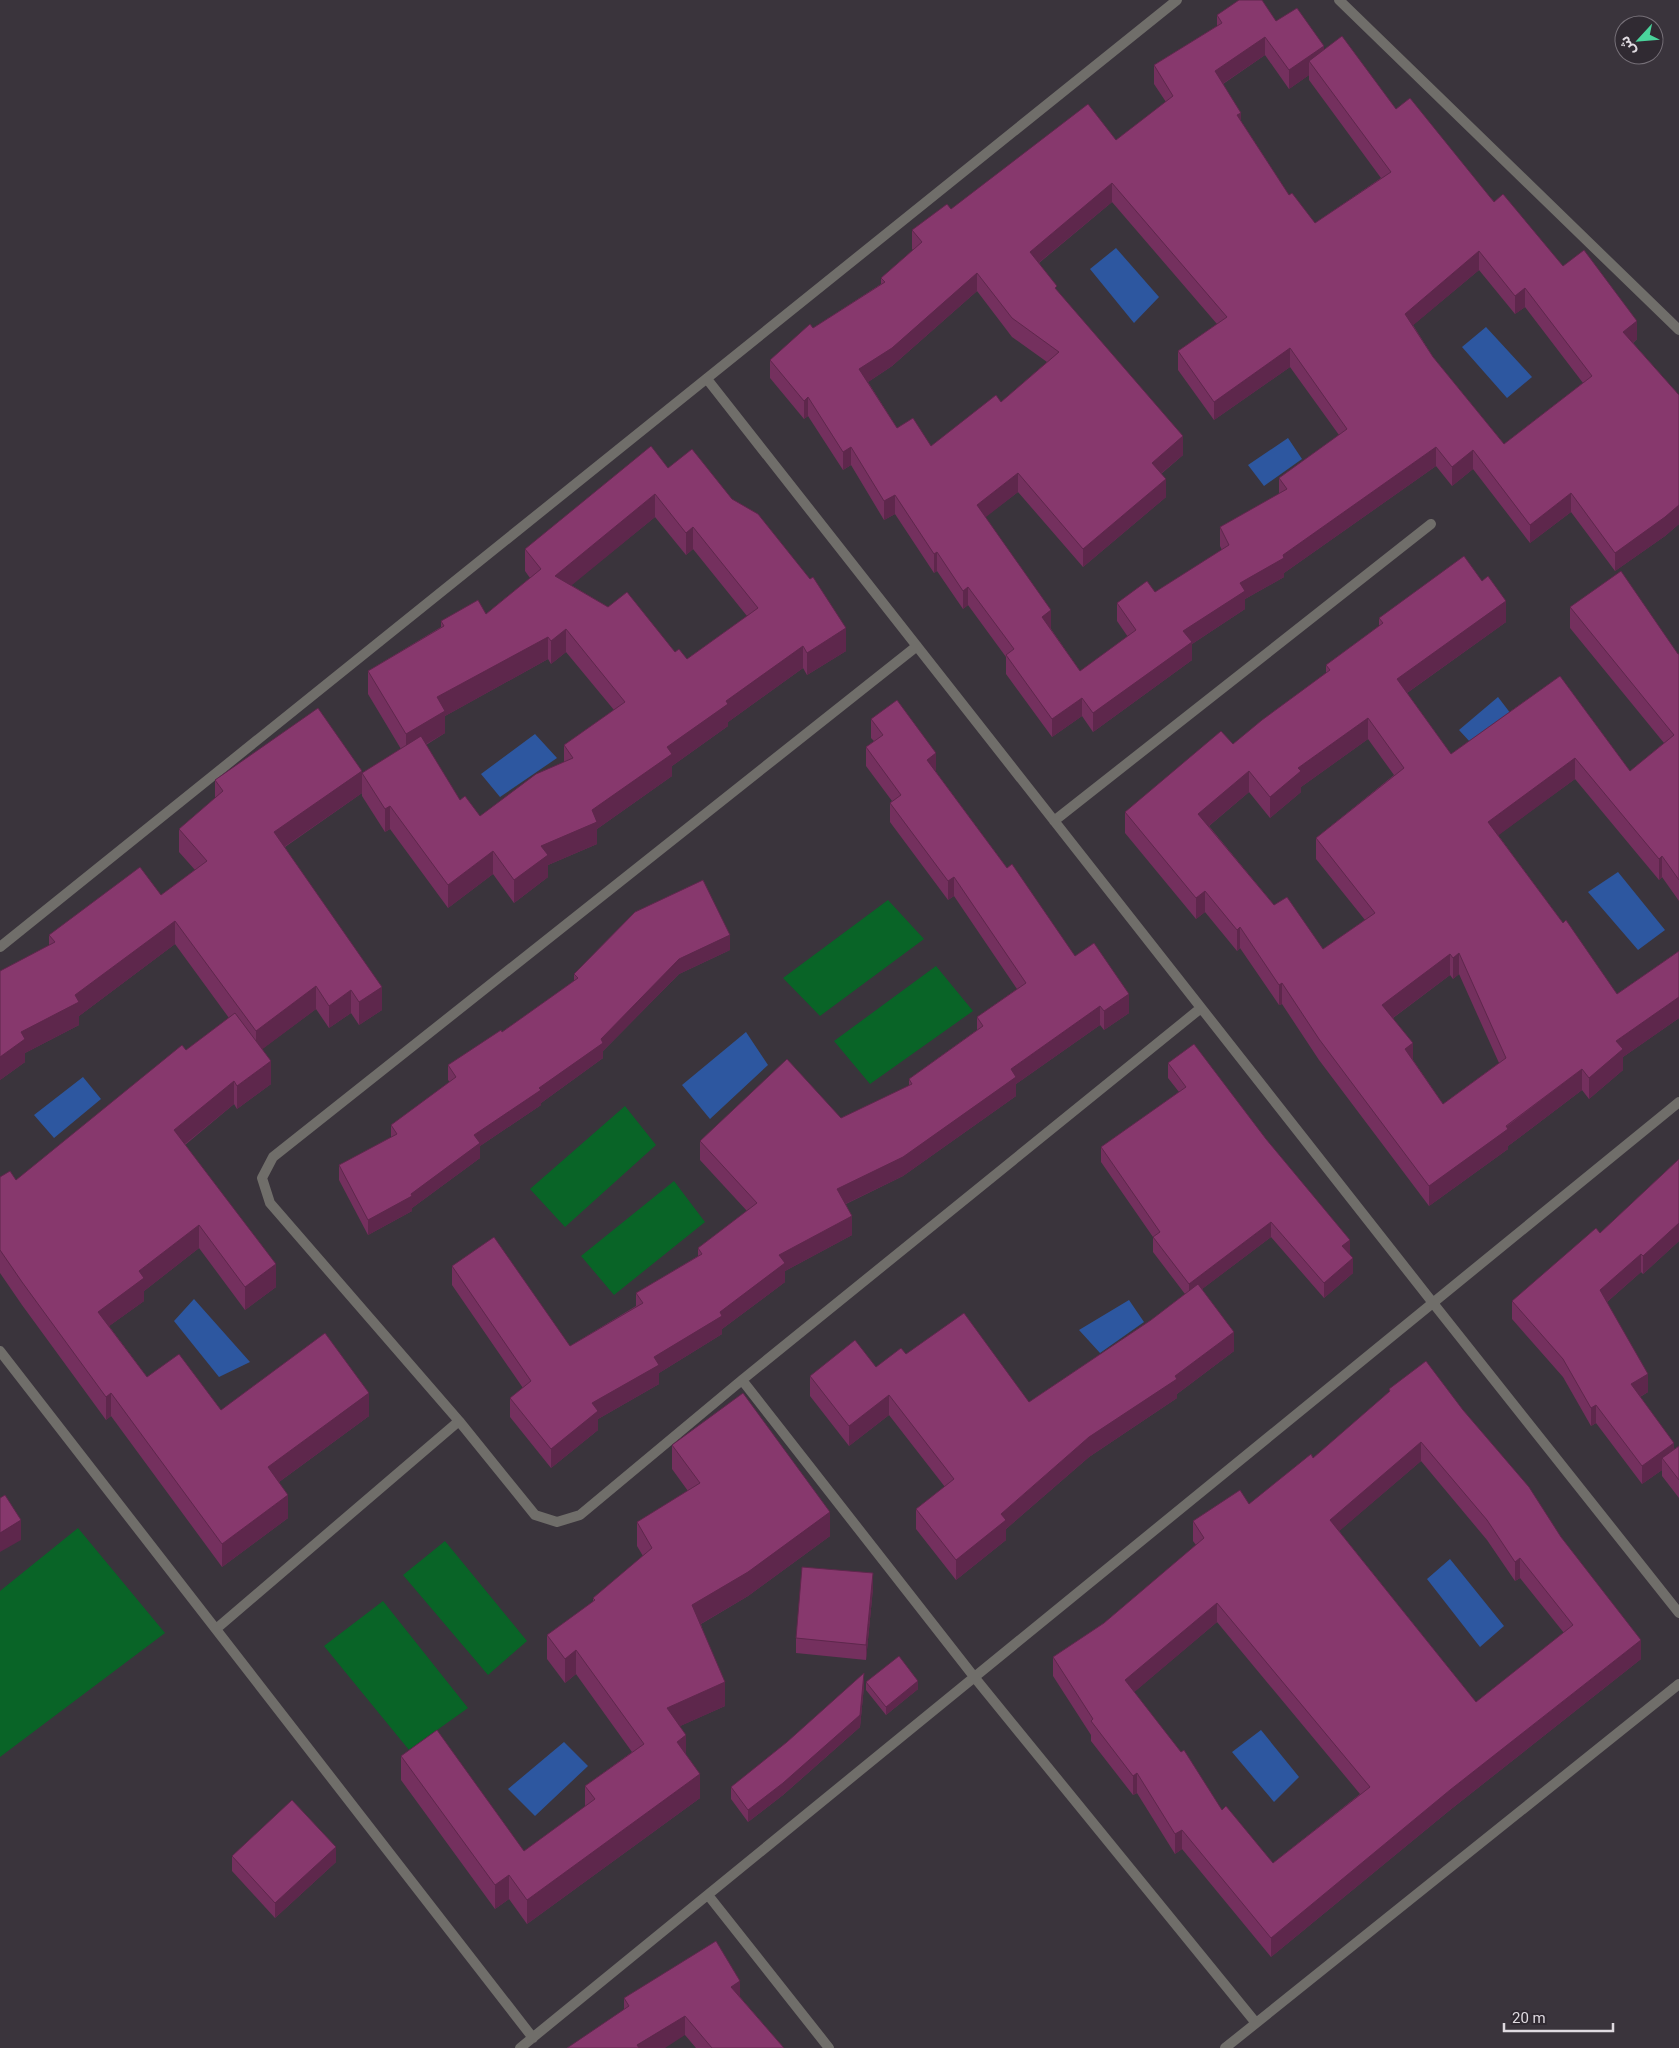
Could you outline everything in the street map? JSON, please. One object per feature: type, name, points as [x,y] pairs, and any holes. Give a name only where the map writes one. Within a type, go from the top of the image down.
[{"type":"lane","points":[[0,947],[1177,0]]},
{"type":"lane","points":[[1339,0],[1679,330]]},
{"type":"lane","points":[[707,379],[1679,1613]]},
{"type":"lane","points":[[1054,821],[1431,524]]},
{"type":"lane","points":[[917,646],[273,1157],[262,1178],[270,1204],[458,1421],[535,1514],[557,1522],[580,1515],[742,1380],[1201,1008]]},
{"type":"lane","points":[[520,2048],[1679,1102]]},
{"type":"lane","points":[[0,1351],[533,2038]]},
{"type":"lane","points":[[742,1380],[975,1678],[1256,2023]]},
{"type":"lane","points":[[216,1629],[458,1421]]},
{"type":"lane","points":[[1225,2048],[1679,1684]]},
{"type":"lane","points":[[708,1895],[829,2048]]},
{"type":"green space","points":[[888,900],[924,939],[820,1016],[783,978]]},
{"type":"green space","points":[[936,966],[973,1011],[870,1084],[834,1041]]},
{"type":"green space","points":[[625,1106],[656,1145],[565,1227],[530,1189]]},
{"type":"green space","points":[[674,1181],[705,1222],[614,1295],[581,1256]]},
{"type":"green space","points":[[78,1528],[165,1633],[0,1757],[0,1591]]},
{"type":"green space","points":[[445,1541],[527,1641],[488,1675],[403,1575]]},
{"type":"green space","points":[[383,1601],[468,1708],[409,1750],[324,1646]]},
{"type":"water","points":[[1116,248],[1159,297],[1134,323],[1090,269]]},
{"type":"water","points":[[1486,327],[1532,377],[1507,398],[1462,347]]},
{"type":"water","points":[[1288,438],[1302,459],[1264,486],[1248,465]]},
{"type":"water","points":[[1498,697],[1511,714],[1471,743],[1459,730]]},
{"type":"water","points":[[535,734],[557,758],[500,797],[481,774]]},
{"type":"water","points":[[1618,872],[1665,930],[1638,950],[1588,892]]},
{"type":"water","points":[[746,1032],[768,1065],[710,1119],[682,1085]]},
{"type":"water","points":[[83,1077],[101,1099],[54,1138],[34,1115]]},
{"type":"water","points":[[194,1299],[250,1362],[219,1377],[174,1321]]},
{"type":"water","points":[[1129,1300],[1144,1322],[1100,1353],[1079,1330]]},
{"type":"water","points":[[1450,1559],[1504,1626],[1480,1647],[1427,1579]]},
{"type":"water","points":[[1261,1730],[1299,1777],[1274,1802],[1232,1752]]},
{"type":"water","points":[[564,1742],[588,1766],[535,1816],[508,1789]]},
{"type":"building","points":[[1239,0],[1262,0],[1276,21],[1297,8],[1324,46],[1289,70],[1265,37],[1215,71],[1241,113],[1237,115],[1289,195],[1292,193],[1315,223],[1391,172],[1309,61],[1342,36],[1396,109],[1410,98],[1494,202],[1503,194],[1563,266],[1584,250],[1637,321],[1623,332],[1679,395],[1679,505],[1615,553],[1571,493],[1530,525],[1473,450],[1452,467],[1436,447],[1283,555],[1284,558],[1240,583],[1245,591],[1183,631],[1192,642],[1093,713],[1082,698],[1052,719],[1006,655],[1014,649],[968,587],[963,591],[937,552],[934,554],[895,495],[884,501],[851,447],[843,452],[808,397],[804,401],[770,360],[810,324],[813,328],[885,282],[881,278],[922,242],[912,230],[947,204],[951,209],[1088,104],[1116,140],[1173,96],[1154,65],[1222,23],[1217,15]],"holes":[[[1112,183],[1227,317],[1178,351],[1214,402],[1290,348],[1347,429],[1279,478],[1287,489],[1220,527],[1229,545],[1155,592],[1147,581],[1117,603],[1136,630],[1080,671],[1042,617],[1051,610],[977,505],[1018,473],[1083,549],[1166,479],[1152,463],[1183,436],[1055,288],[1057,286],[1030,252]],[[1479,251],[1515,296],[1525,288],[1592,376],[1504,444],[1433,357],[1405,314]],[[977,273],[1012,318],[1059,352],[1001,402],[996,395],[931,446],[913,418],[897,428],[859,369],[892,348]]]},
{"type":"building","points":[[651,446],[668,468],[692,449],[732,499],[758,514],[810,579],[813,577],[846,628],[807,653],[803,646],[726,701],[728,704],[667,747],[672,754],[592,810],[597,822],[541,846],[548,855],[514,880],[493,851],[448,885],[390,806],[385,809],[362,773],[421,736],[460,800],[465,796],[480,816],[536,774],[573,758],[564,745],[625,702],[566,629],[551,641],[548,637],[437,697],[445,711],[406,734],[368,671],[444,626],[441,621],[478,600],[486,614],[541,569],[525,549]],"holes":[[[655,494],[686,533],[693,527],[758,608],[687,659],[679,649],[675,652],[627,592],[608,607],[555,576]]]},
{"type":"building","points":[[1464,556],[1482,581],[1488,576],[1506,601],[1397,679],[1451,754],[1560,676],[1630,771],[1674,735],[1570,607],[1621,571],[1679,654],[1679,880],[1662,856],[1659,859],[1575,758],[1488,822],[1563,923],[1566,920],[1617,994],[1679,951],[1679,997],[1616,1041],[1623,1049],[1589,1078],[1582,1069],[1506,1126],[1508,1129],[1429,1186],[1319,1039],[1282,983],[1279,985],[1240,927],[1237,930],[1205,891],[1196,898],[1125,812],[1221,731],[1233,744],[1330,670],[1326,665],[1383,623],[1379,618]],"holes":[[[1368,718],[1404,768],[1316,838],[1375,913],[1323,949],[1287,897],[1274,905],[1198,814],[1249,771],[1270,797],[1301,771],[1298,768]],[[1459,953],[1506,1058],[1443,1104],[1405,1049],[1413,1043],[1382,1005],[1450,954],[1453,958]]]},
{"type":"building","points":[[897,700],[936,753],[927,760],[1007,868],[1012,864],[1075,956],[1094,943],[1129,994],[1104,1011],[1100,1006],[1011,1069],[1016,1077],[903,1157],[837,1189],[852,1216],[779,1255],[785,1263],[720,1312],[722,1316],[654,1357],[659,1365],[592,1403],[598,1411],[551,1449],[510,1398],[531,1381],[452,1266],[494,1237],[570,1346],[643,1303],[636,1293],[702,1254],[698,1248],[757,1203],[700,1141],[787,1059],[841,1118],[912,1084],[909,1079],[983,1026],[977,1017],[1026,983],[954,877],[948,881],[890,803],[901,795],[866,747],[883,735],[871,719]]},
{"type":"building","points":[[318,708],[362,771],[274,832],[382,987],[359,1002],[351,990],[329,1006],[316,986],[256,1031],[175,921],[75,995],[79,1002],[21,1032],[25,1039],[0,1057],[0,971],[55,942],[49,935],[140,867],[161,895],[207,861],[179,829],[223,791],[215,780]]},
{"type":"building","points":[[703,880],[730,935],[679,959],[601,1039],[603,1043],[539,1088],[541,1090],[474,1135],[480,1143],[411,1194],[412,1196],[368,1220],[339,1165],[397,1134],[391,1125],[456,1077],[448,1065],[501,1030],[502,1032],[578,978],[574,974],[635,912]]},
{"type":"building","points":[[235,1013],[271,1061],[237,1086],[234,1081],[174,1130],[276,1264],[245,1287],[199,1225],[139,1271],[144,1278],[98,1312],[147,1377],[179,1354],[221,1410],[325,1333],[369,1393],[268,1467],[288,1495],[222,1544],[111,1393],[106,1397],[0,1250],[0,1177],[10,1171],[16,1180],[182,1045],[186,1050]]},
{"type":"building","points":[[1194,1044],[1266,1139],[1350,1240],[1342,1246],[1353,1258],[1324,1283],[1271,1222],[1189,1284],[1153,1237],[1160,1232],[1101,1147],[1186,1087],[1168,1063]]},
{"type":"building","points":[[1679,1159],[1679,1223],[1643,1256],[1641,1254],[1600,1290],[1648,1374],[1631,1384],[1674,1443],[1642,1466],[1596,1405],[1591,1408],[1563,1359],[1512,1301],[1596,1228],[1600,1233]]},
{"type":"building","points":[[1198,1284],[1234,1332],[1175,1376],[1177,1379],[1089,1437],[1001,1514],[1006,1520],[956,1560],[916,1509],[954,1479],[889,1395],[849,1426],[810,1376],[855,1340],[876,1367],[901,1348],[906,1354],[964,1313],[1029,1402],[1151,1320]]},
{"type":"building","points":[[1426,1361],[1463,1410],[1529,1487],[1561,1537],[1641,1640],[1450,1790],[1271,1938],[1182,1830],[1175,1834],[1137,1773],[1133,1776],[1091,1721],[1093,1719],[1053,1657],[1104,1623],[1204,1538],[1193,1521],[1240,1490],[1249,1504],[1311,1454],[1313,1458],[1390,1391],[1389,1389]],"holes":[[[1421,1442],[1487,1520],[1515,1562],[1520,1558],[1573,1625],[1476,1702],[1330,1520]],[[1217,1603],[1370,1787],[1273,1863],[1226,1806],[1222,1810],[1184,1750],[1181,1752],[1125,1680]]]},
{"type":"building","points":[[743,1393],[830,1512],[748,1572],[692,1605],[725,1682],[667,1708],[686,1735],[677,1742],[700,1774],[527,1900],[509,1875],[495,1885],[401,1756],[437,1730],[524,1851],[595,1799],[585,1786],[644,1744],[576,1650],[565,1659],[547,1635],[595,1600],[593,1598],[652,1548],[637,1522],[700,1483],[672,1445]]},
{"type":"building","points":[[1679,1446],[1679,1480],[1662,1458]]},
{"type":"building","points":[[5,1495],[21,1520],[0,1533],[0,1498]]},
{"type":"building","points":[[802,1567],[873,1573],[866,1645],[796,1638]]},
{"type":"building","points":[[899,1656],[918,1681],[886,1707],[866,1682]]},
{"type":"building","points":[[864,1673],[860,1715],[783,1783],[748,1810],[731,1787],[787,1742]]},
{"type":"building","points":[[292,1800],[336,1847],[275,1903],[232,1856]]},
{"type":"building","points":[[716,1941],[740,1981],[731,1987],[784,2048],[712,2048],[685,2016],[637,2045],[639,2048],[567,2048],[629,2006],[624,1998]]}]
